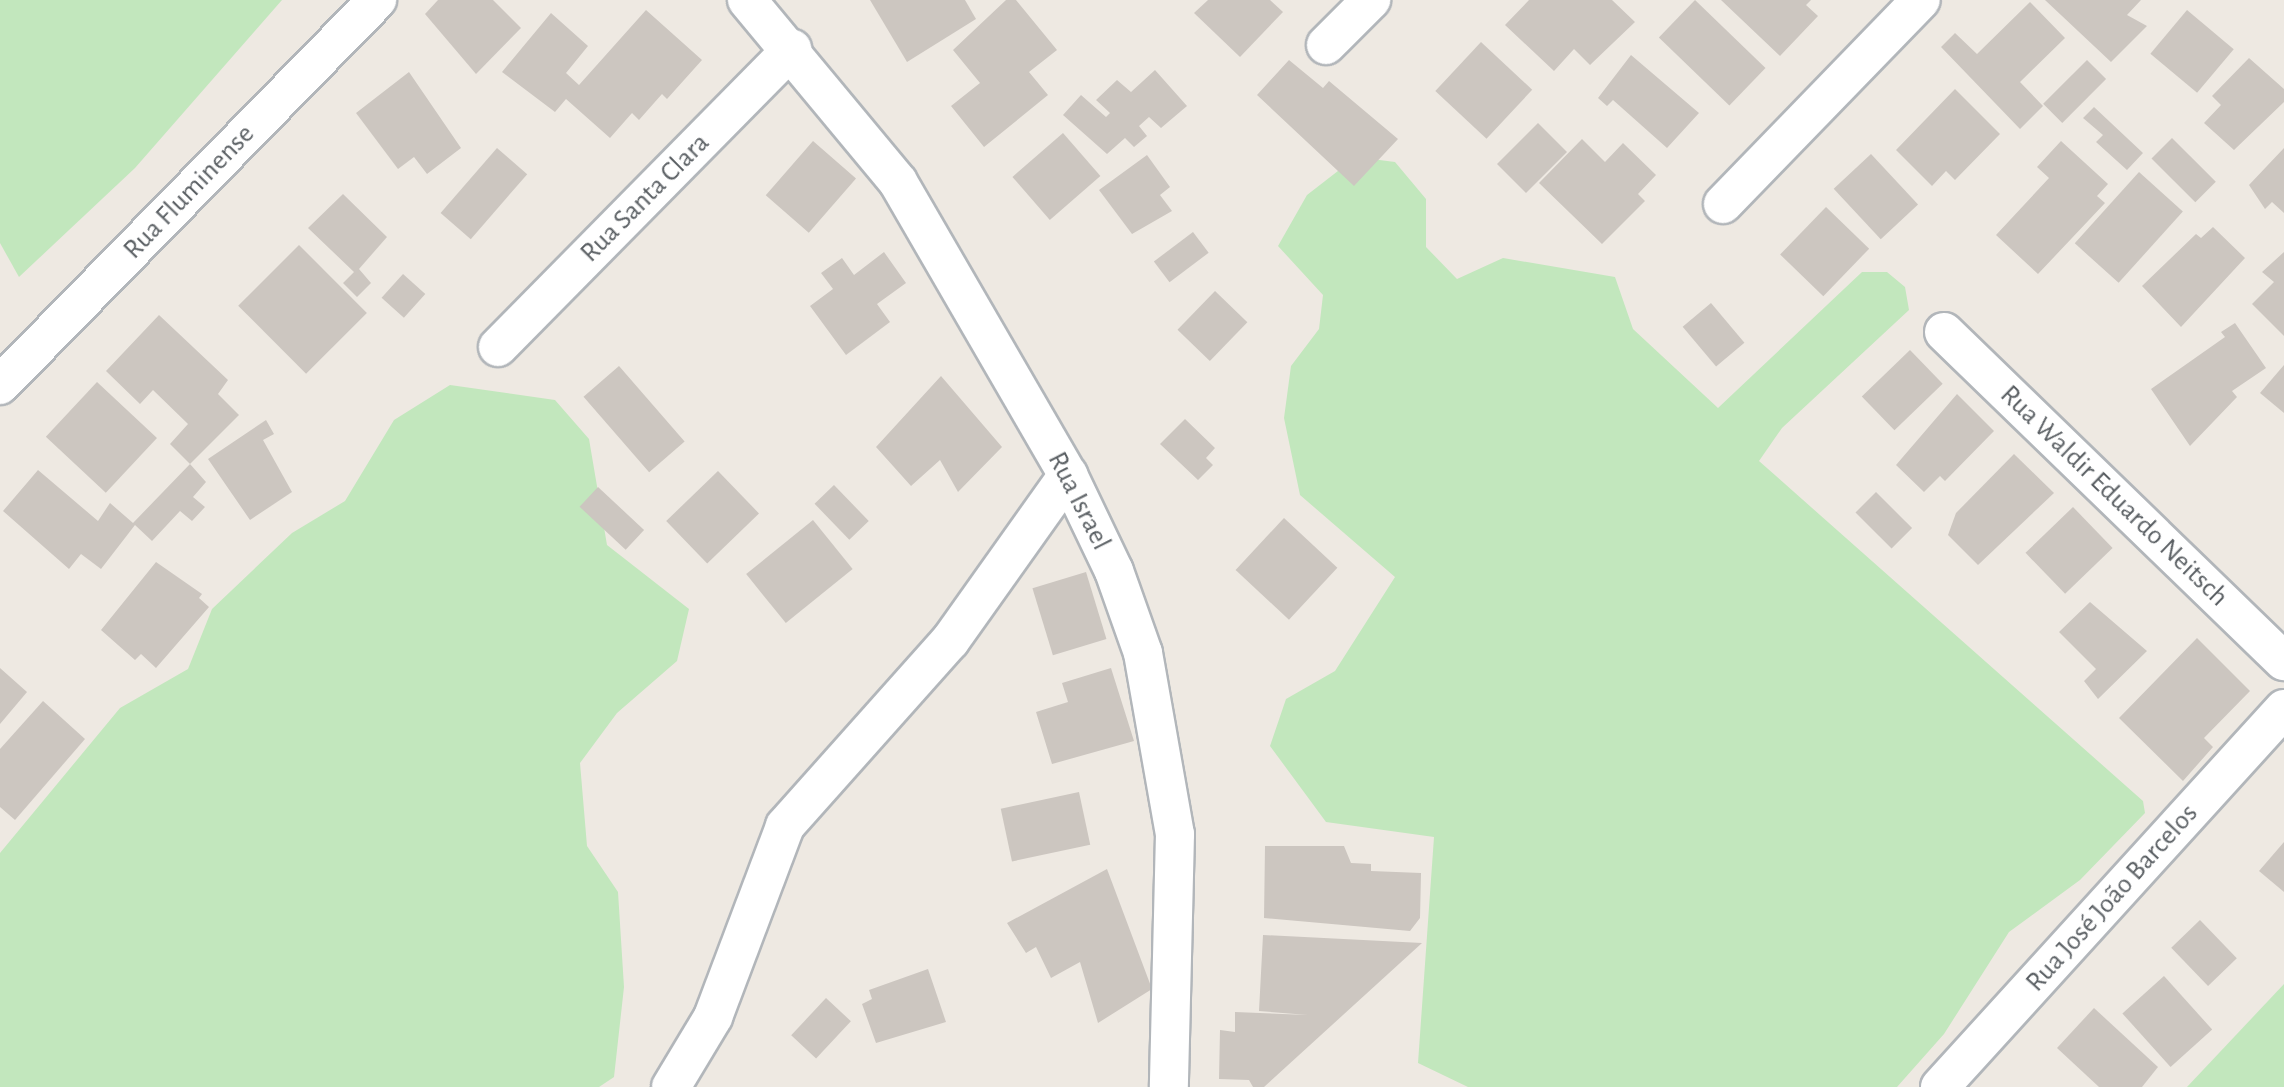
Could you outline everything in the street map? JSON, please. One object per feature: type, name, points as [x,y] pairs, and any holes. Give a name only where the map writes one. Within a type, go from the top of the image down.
[{"type":"street","name":"Rua Fluminense","points":[[0,385],[377,0]]},
{"type":"street","points":[[1326,46],[1371,0]]},
{"type":"street","points":[[1723,204],[1921,0]]},
{"type":"street","name":"Rua Israel","points":[[755,2],[898,182],[1068,475],[1119,582],[1143,653],[1161,740],[1175,834],[1169,1087]]},
{"type":"street","name":"Rua Santa Clara","points":[[498,347],[792,49]]},
{"type":"street","name":"Rua Waldir Eduardo Neitsch","points":[[1944,332],[2284,661]]},
{"type":"street","points":[[671,1087],[713,1017],[785,826],[950,641],[1068,475]]},
{"type":"street","name":"Rua José João Barcelos","points":[[1940,1087],[2284,709]]},
{"type":"green space","points":[[0,0],[282,0],[135,168],[19,277],[0,243]]},
{"type":"green space","points":[[1356,157],[1395,162],[1426,199],[1426,247],[1457,279],[1503,258],[1615,277],[1633,329],[1718,408],[1862,272],[1887,272],[1905,287],[1909,310],[1782,428],[1759,461],[2143,801],[2145,813],[2080,880],[2009,932],[1944,1034],[1897,1087],[1468,1087],[1418,1063],[1434,837],[1326,822],[1270,746],[1286,699],[1335,671],[1395,577],[1300,495],[1284,418],[1291,366],[1319,329],[1323,295],[1278,246],[1307,195]]},
{"type":"green space","points":[[450,385],[555,400],[589,439],[607,545],[689,609],[677,661],[617,713],[580,763],[587,846],[618,892],[624,987],[614,1077],[599,1087],[0,1087],[0,853],[120,708],[188,669],[212,609],[292,533],[345,501],[394,420]]},
{"type":"green space","points":[[2284,984],[2284,1087],[2187,1087]]},
{"type":"building","points":[[438,0],[493,0],[521,28],[476,74],[425,14]]},
{"type":"building","points":[[870,0],[965,0],[976,19],[907,62]]},
{"type":"building","points":[[1006,0],[1016,0],[1057,50],[1029,72],[1048,95],[984,147],[951,106],[980,83],[953,50]]},
{"type":"building","points":[[1208,0],[1270,0],[1283,12],[1240,57],[1194,13]]},
{"type":"building","points":[[1529,0],[1612,0],[1635,22],[1590,65],[1574,49],[1554,71],[1505,25]]},
{"type":"building","points":[[1695,0],[1765,68],[1729,105],[1659,37]]},
{"type":"building","points":[[1721,0],[1811,0],[1806,5],[1818,16],[1780,56]]},
{"type":"building","points":[[2045,0],[2141,0],[2127,15],[2147,26],[2111,62]]},
{"type":"building","points":[[2030,2],[2065,38],[2020,82],[2043,106],[2020,129],[1941,47],[1955,33],[1977,54]]},
{"type":"building","points":[[646,10],[702,60],[667,99],[662,94],[639,120],[632,113],[610,138],[566,99],[555,112],[502,72],[551,13],[588,46],[566,73],[579,85]]},
{"type":"building","points":[[2187,10],[2234,49],[2197,93],[2150,54]]},
{"type":"building","points":[[1481,42],[1532,90],[1487,139],[1435,91]]},
{"type":"building","points":[[1631,55],[1699,113],[1667,148],[1613,100],[1607,106],[1598,98]]},
{"type":"building","points":[[2249,58],[2284,89],[2284,102],[2234,150],[2204,123],[2221,105],[2212,96]]},
{"type":"building","points":[[1289,60],[1323,88],[1329,81],[1398,139],[1354,186],[1257,95]]},
{"type":"building","points":[[2087,60],[2106,79],[2062,123],[2043,104]]},
{"type":"building","points":[[1155,70],[1187,106],[1161,128],[1149,117],[1139,126],[1147,136],[1134,147],[1125,138],[1107,154],[1063,115],[1081,95],[1106,117],[1110,113],[1096,100],[1117,80],[1131,92]]},
{"type":"building","points":[[409,72],[461,148],[427,174],[414,157],[398,169],[356,113]]},
{"type":"building","points":[[1955,89],[2000,134],[1955,180],[1946,171],[1932,186],[1896,150]]},
{"type":"building","points":[[2094,107],[2143,153],[2127,170],[2096,142],[2103,135],[2083,118]]},
{"type":"building","points":[[1538,123],[1567,152],[1526,193],[1497,164]]},
{"type":"building","points":[[1063,133],[1100,176],[1050,220],[1012,177]]},
{"type":"building","points":[[2172,138],[2216,182],[2195,202],[2151,159]]},
{"type":"building","points":[[1582,139],[1605,162],[1623,143],[1656,175],[1638,194],[1645,201],[1602,244],[1539,183]]},
{"type":"building","points":[[813,141],[856,178],[809,233],[766,195]]},
{"type":"building","points":[[2061,141],[2108,184],[2097,196],[2105,203],[2038,274],[1996,235],[2049,178],[2037,167]]},
{"type":"building","points":[[497,148],[527,174],[471,239],[441,213]]},
{"type":"building","points":[[2284,148],[2284,213],[2272,202],[2265,209],[2249,185]]},
{"type":"building","points":[[1871,154],[1918,204],[1881,239],[1834,189]]},
{"type":"building","points":[[1147,155],[1170,187],[1160,195],[1172,211],[1132,234],[1099,190]]},
{"type":"building","points":[[2139,172],[2183,211],[2119,283],[2075,243]]},
{"type":"building","points":[[343,194],[387,237],[359,269],[371,283],[357,297],[343,283],[354,272],[308,228]]},
{"type":"building","points":[[1826,207],[1869,249],[1823,296],[1780,254]]},
{"type":"building","points":[[2213,227],[2245,258],[2181,327],[2142,286],[2196,234],[2201,238]]},
{"type":"building","points":[[1193,232],[1209,253],[1170,282],[1154,261]]},
{"type":"building","points":[[299,245],[367,313],[306,374],[238,306]]},
{"type":"building","points":[[884,252],[906,283],[877,304],[890,322],[846,355],[810,306],[833,289],[821,273],[842,258],[854,275]]},
{"type":"building","points":[[2284,252],[2284,336],[2252,304],[2274,282],[2262,272]]},
{"type":"building","points":[[403,274],[425,294],[404,318],[382,298]]},
{"type":"building","points":[[1215,291],[1247,322],[1210,361],[1177,330]]},
{"type":"building","points":[[1711,303],[1744,343],[1716,367],[1683,327]]},
{"type":"building","points":[[159,315],[228,380],[218,394],[239,415],[190,464],[170,444],[188,424],[153,390],[140,404],[106,371]]},
{"type":"building","points":[[2235,323],[2266,368],[2232,391],[2237,397],[2190,446],[2151,389],[2225,337],[2221,332]]},
{"type":"building","points":[[1910,350],[1943,384],[1894,430],[1862,397]]},
{"type":"building","points":[[2284,365],[2284,413],[2260,393]]},
{"type":"building","points":[[619,366],[685,441],[649,472],[584,397]]},
{"type":"building","points":[[941,376],[1002,447],[958,492],[940,460],[911,486],[876,447]]},
{"type":"building","points":[[97,382],[157,438],[106,493],[46,437]]},
{"type":"building","points":[[1957,394],[1994,431],[1945,481],[1940,476],[1924,492],[1896,465]]},
{"type":"building","points":[[1185,419],[1215,448],[1206,458],[1213,465],[1198,480],[1160,444]]},
{"type":"building","points":[[266,420],[274,434],[263,440],[292,492],[250,520],[208,459]]},
{"type":"building","points":[[2014,454],[2054,493],[1978,565],[1948,535],[1956,513]]},
{"type":"building","points":[[190,464],[206,482],[193,497],[205,507],[192,521],[180,511],[152,541],[135,525],[101,569],[81,554],[69,569],[3,511],[38,470],[98,521],[110,503],[133,523]]},
{"type":"building","points":[[718,471],[759,513],[707,563],[666,521]]},
{"type":"building","points":[[834,485],[869,521],[849,540],[815,504]]},
{"type":"building","points":[[598,487],[644,530],[626,550],[580,507]]},
{"type":"building","points":[[1876,492],[1912,528],[1892,549],[1855,513]]},
{"type":"building","points":[[2073,507],[2113,548],[2065,594],[2026,553]]},
{"type":"building","points":[[1284,518],[1337,568],[1289,620],[1236,570]]},
{"type":"building","points":[[813,520],[853,569],[786,623],[746,574]]},
{"type":"building","points":[[156,562],[202,594],[199,598],[209,607],[156,668],[141,654],[135,660],[101,630]]},
{"type":"building","points":[[1086,572],[1106,639],[1053,655],[1032,588]]},
{"type":"building","points":[[2090,602],[2147,651],[2098,699],[2084,681],[2096,669],[2059,632]]},
{"type":"building","points":[[2197,638],[2250,691],[2204,738],[2213,747],[2183,781],[2119,718]]},
{"type":"building","points":[[0,668],[27,692],[0,724]]},
{"type":"building","points":[[1111,668],[1134,741],[1052,764],[1036,712],[1068,702],[1062,683]]},
{"type":"building","points":[[43,701],[85,739],[15,820],[0,807],[0,749]]},
{"type":"building","points":[[1079,792],[1090,845],[1012,861],[1001,809]]},
{"type":"building","points":[[2284,842],[2284,892],[2259,871]]},
{"type":"building","points":[[1265,846],[1344,846],[1351,863],[1371,864],[1371,871],[1421,873],[1420,918],[1410,931],[1264,918]]},
{"type":"building","points":[[1107,869],[1152,989],[1098,1023],[1080,962],[1051,978],[1036,947],[1026,953],[1007,923]]},
{"type":"building","points":[[2200,920],[2237,958],[2208,986],[2171,948]]},
{"type":"building","points":[[1263,935],[1422,943],[1264,1087],[1253,1087],[1249,1080],[1219,1079],[1220,1030],[1235,1032],[1235,1012],[1308,1015],[1259,1011]]},
{"type":"building","points":[[928,969],[946,1022],[876,1043],[862,1004],[872,999],[869,990]]},
{"type":"building","points":[[2164,976],[2212,1030],[2171,1067],[2122,1013]]},
{"type":"building","points":[[826,998],[851,1021],[816,1058],[791,1035]]},
{"type":"building","points":[[2094,1008],[2158,1067],[2142,1087],[2099,1087],[2057,1048]]}]
